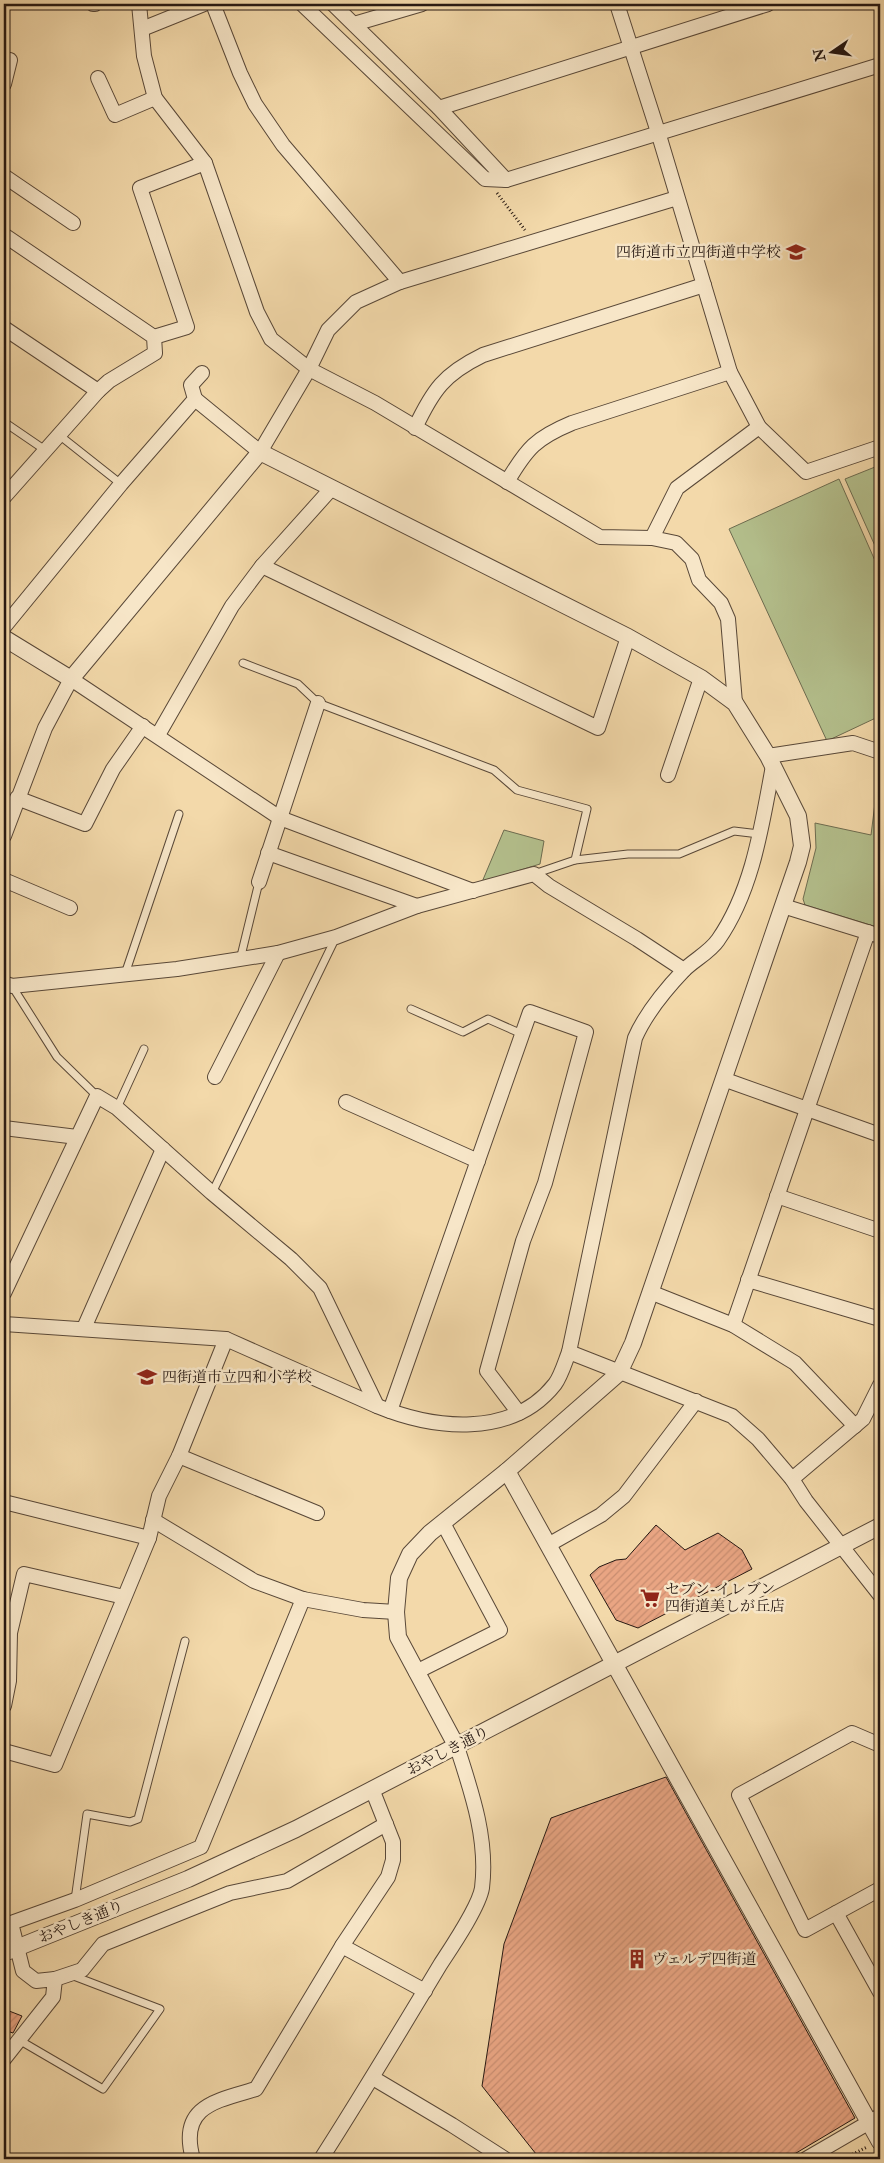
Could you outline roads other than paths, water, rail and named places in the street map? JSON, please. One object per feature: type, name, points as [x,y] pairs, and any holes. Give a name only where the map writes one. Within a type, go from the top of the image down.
[{"type":"street","points":[[139,4],[144,56],[155,98],[205,163],[264,328],[271,339],[309,370],[375,404],[600,537],[652,538],[676,543],[692,559],[699,580],[721,603],[728,619],[735,703]]},
{"type":"street","points":[[142,29],[204,4]]},
{"type":"street","points":[[213,4],[240,73],[255,104],[283,145],[400,282]]},
{"type":"street","points":[[302,4],[485,179],[506,180],[880,65]]},
{"type":"street","points":[[333,4],[439,108],[506,180]]},
{"type":"street","points":[[354,24],[422,4]]},
{"type":"street","points":[[617,4],[658,132],[730,372],[759,427],[806,472],[880,447]]},
{"type":"street","points":[[439,108],[768,4]]},
{"type":"street","points":[[4,84],[10,60]]},
{"type":"street","points":[[98,78],[115,115],[155,98]]},
{"type":"street","points":[[154,337],[187,327],[140,188],[205,163]]},
{"type":"street","points":[[4,176],[73,223]]},
{"type":"street","points":[[4,836],[45,728],[71,679],[260,452],[309,370],[328,330],[340,315],[356,302],[400,282],[533,240],[677,198]]},
{"type":"street","points":[[4,235],[154,337]]},
{"type":"street","points":[[415,428],[431,394],[444,380],[464,364],[482,355],[704,285]]},
{"type":"street","points":[[4,328],[98,391]]},
{"type":"street","points":[[4,497],[98,391],[110,381],[155,353],[154,337]]},
{"type":"street","points":[[507,482],[521,459],[534,444],[550,432],[572,423],[730,372]]},
{"type":"street","points":[[202,373],[191,385],[194,399],[260,452],[628,637],[701,678],[735,703],[771,761],[798,816],[802,834],[802,846],[783,906],[633,1344],[620,1373],[507,1471],[442,1523],[410,1554],[399,1578],[396,1612],[398,1637],[458,1747],[475,1801],[483,1852],[482,1890],[463,1927],[373,2078],[321,2159]]},
{"type":"street","points":[[4,627],[120,484],[194,399]]},
{"type":"street","points":[[652,538],[677,488],[759,427]]},
{"type":"street","points":[[158,735],[232,606],[262,566],[331,489]]},
{"type":"street","points":[[262,566],[598,728],[628,637]]},
{"type":"street","points":[[4,638],[158,735],[280,818],[474,891]]},
{"type":"street","points":[[668,775],[701,678]]},
{"type":"street","points":[[259,882],[318,703]]},
{"type":"street","points":[[17,798],[85,824],[113,770],[144,726]]},
{"type":"street","points":[[771,761],[853,744],[880,752]]},
{"type":"street","points":[[4,1324],[226,1339],[383,1409],[433,1424],[472,1425],[508,1418],[534,1403],[556,1384],[569,1352],[635,1038],[643,1019],[684,970],[717,941],[746,886],[759,834],[771,761]]},
{"type":"street","points":[[268,853],[417,906]]},
{"type":"street","points":[[8,985],[124,974],[240,960],[278,953],[336,937],[417,906],[534,874],[549,886],[684,970]]},
{"type":"street","points":[[4,880],[70,908]]},
{"type":"street","points":[[733,1325],[807,1108],[874,934],[783,906]]},
{"type":"street","points":[[215,1077],[278,953]]},
{"type":"street","points":[[383,1409],[478,1161],[530,1012],[586,1032],[545,1183],[523,1241],[487,1371],[519,1412]]},
{"type":"street","points":[[724,1079],[880,1134]]},
{"type":"street","points":[[4,1293],[97,1096],[117,1108],[212,1193],[291,1259],[320,1288],[383,1409]]},
{"type":"street","points":[[346,1102],[478,1161]]},
{"type":"street","points":[[4,1128],[77,1137]]},
{"type":"street","points":[[84,1328],[163,1149]]},
{"type":"street","points":[[777,1196],[880,1231]]},
{"type":"street","points":[[748,1280],[880,1319]]},
{"type":"street","points":[[650,1292],[733,1325],[794,1363],[855,1426]]},
{"type":"street","points":[[4,1751],[55,1765],[149,1538],[159,1496],[179,1456],[226,1339]]},
{"type":"street","points":[[569,1352],[732,1416],[758,1438],[792,1479],[806,1502],[880,1595]]},
{"type":"street","points":[[792,1479],[863,1419],[880,1385]]},
{"type":"street","points":[[548,1545],[601,1515],[624,1496],[696,1401]]},
{"type":"street","points":[[179,1456],[317,1513]]},
{"type":"street","points":[[507,1471],[875,2119],[880,2141]]},
{"type":"street","points":[[4,1502],[149,1538]]},
{"type":"street","points":[[153,1520],[254,1581],[304,1599],[363,1610],[396,1612]]},
{"type":"street","points":[[416,1672],[500,1630],[442,1523]]},
{"type":"street","name":"おやしき通り","points":[[10,1951],[233,1859],[296,1830],[880,1526]]},
{"type":"street","points":[[4,1706],[9,1681],[10,1633],[24,1574],[124,1597]]},
{"type":"street","points":[[304,1599],[200,1847],[75,1900],[11,1923],[10,1951],[23,1971],[36,1981],[82,1970],[103,1944],[230,1893],[287,1881],[386,1824]]},
{"type":"street","points":[[880,1745],[852,1733],[739,1795],[805,1930],[880,1889]]},
{"type":"street","points":[[193,2159],[189,2144],[194,2118],[209,2104],[256,2089],[342,1946],[388,1877],[393,1860],[393,1842],[372,1789]]},
{"type":"street","points":[[836,1913],[880,1992]]},
{"type":"street","points":[[342,1946],[425,1991]]},
{"type":"street","points":[[4,2059],[53,1997],[62,1976]]},
{"type":"street","points":[[373,2078],[452,2124],[505,2159]]},
{"type":"street","points":[[806,2159],[875,2119]]},
{"type":"lane","points":[[4,422],[45,450]]},
{"type":"lane","points":[[59,434],[120,484]]},
{"type":"lane","points":[[243,663],[298,684],[318,703],[494,770],[518,790],[587,809],[575,860]]},
{"type":"lane","points":[[124,974],[179,814]]},
{"type":"lane","points":[[534,874],[575,860],[628,854],[679,854],[734,831],[759,834]]},
{"type":"lane","points":[[240,960],[259,882]]},
{"type":"lane","points":[[212,1193],[336,937]]},
{"type":"lane","points":[[8,985],[57,1057],[97,1096]]},
{"type":"lane","points":[[412,1009],[463,1032],[488,1019],[522,1034]]},
{"type":"lane","points":[[117,1108],[144,1049]]},
{"type":"lane","points":[[75,1900],[87,1814],[130,1822],[138,1819],[184,1641]]},
{"type":"lane","points":[[19,2040],[103,2089],[160,2009],[62,1976]]},
{"type":"place","name":"四街道市立四街道中学校","points":[[796,252]]},
{"type":"place","name":"四街道市立四和小学校","points":[[147,1377]]},
{"type":"place","name":"セブン-イレブン 四街道美しが丘店","points":[[650,1598]]},
{"type":"place","name":"ヴェルデ四街道","points":[[637,1959]]}]
